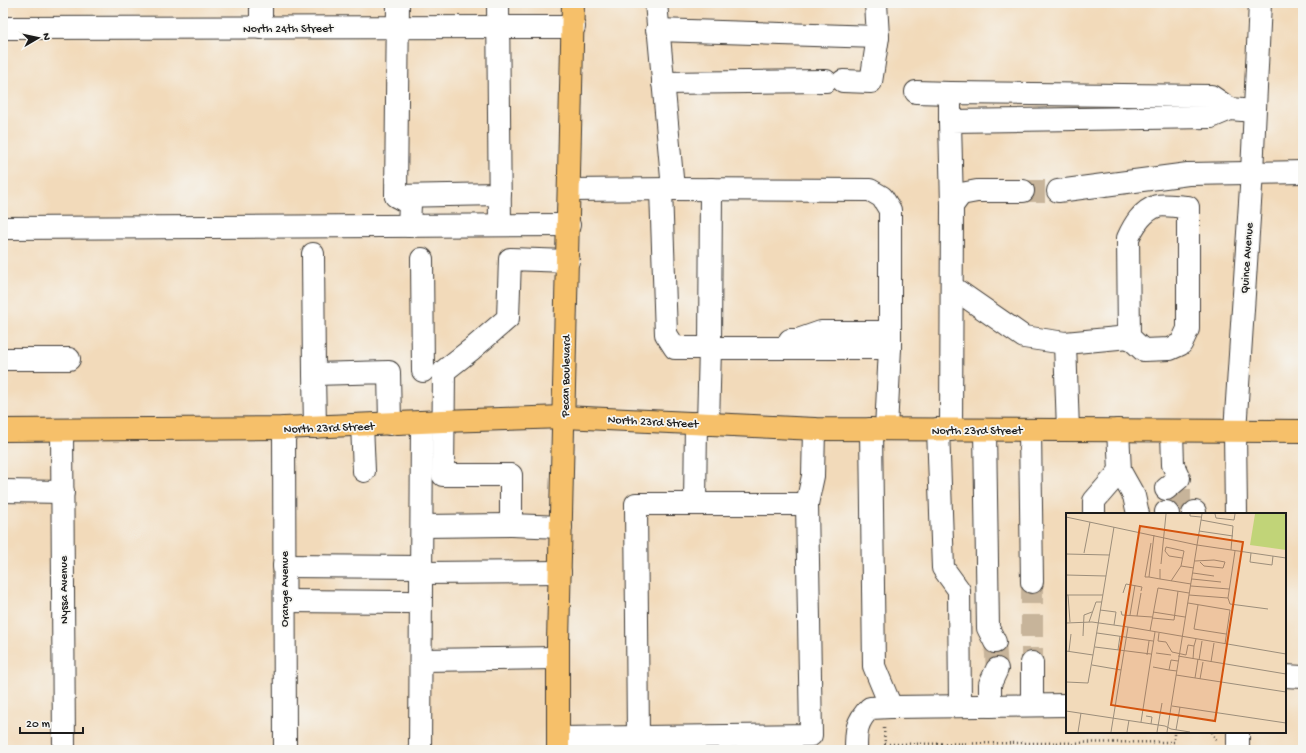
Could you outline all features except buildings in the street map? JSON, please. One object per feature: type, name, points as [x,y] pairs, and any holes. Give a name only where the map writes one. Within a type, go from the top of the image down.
[{"type":"main road","name":"Pecan Boulevard","points":[[558,744],[558,658],[574,27],[573,3]]},
{"type":"main road","name":"North 23rd Street","points":[[3,430],[284,428],[564,417],[814,429],[1303,431]]},
{"type":"street","points":[[261,3],[261,28]]},
{"type":"street","points":[[396,196],[398,3]]},
{"type":"street","points":[[498,3],[500,225]]},
{"type":"street","points":[[656,3],[662,83],[667,189],[666,334],[675,348],[710,348],[890,340]]},
{"type":"street","points":[[662,83],[871,82],[878,36],[876,3]]},
{"type":"street","name":"Quince Avenue","points":[[1236,513],[1235,431],[1252,172],[1260,3]]},
{"type":"street","name":"North 24th Street","points":[[3,28],[574,27]]},
{"type":"street","points":[[657,30],[878,36]]},
{"type":"street","points":[[916,92],[1211,96],[1230,109]]},
{"type":"street","points":[[950,92],[952,287],[945,430],[943,568],[959,590],[960,706]]},
{"type":"street","points":[[950,121],[1211,117],[1230,109],[1254,111]]},
{"type":"street","points":[[1058,191],[1188,174],[1303,172]]},
{"type":"street","points":[[1188,174],[1188,207],[1188,329],[1180,344],[1170,349],[1143,350],[1129,337],[1128,238],[1134,224],[1145,213],[1157,206],[1188,207]]},
{"type":"street","points":[[695,504],[710,348],[711,189]]},
{"type":"street","points":[[570,190],[870,190],[882,197],[890,210],[890,340],[878,429],[874,666],[887,708]]},
{"type":"street","points":[[952,206],[961,194],[972,192],[1023,191]]},
{"type":"street","points":[[396,196],[500,194]]},
{"type":"street","points":[[396,196],[410,204],[409,226]]},
{"type":"street","points":[[3,228],[569,225]]},
{"type":"street","points":[[313,254],[315,427]]},
{"type":"street","points":[[420,750],[422,526],[432,475],[434,371],[422,259]]},
{"type":"street","points":[[314,374],[434,371],[508,318],[510,260],[568,261]]},
{"type":"street","points":[[952,287],[1024,337],[1065,342],[1129,337]]},
{"type":"street","points":[[1065,342],[1068,430]]},
{"type":"street","points":[[3,359],[69,359]]},
{"type":"street","points":[[389,372],[390,424]]},
{"type":"street","points":[[362,425],[364,471]]},
{"type":"street","name":"Orange Avenue","points":[[284,428],[285,750]]},
{"type":"street","points":[[558,744],[638,737],[811,735],[807,504],[813,476],[814,429]]},
{"type":"street","name":"Nyssa Avenue","points":[[62,430],[64,750]]},
{"type":"street","points":[[985,430],[989,637]]},
{"type":"street","points":[[1030,430],[1032,582]]},
{"type":"street","points":[[1118,430],[1120,471],[1134,496],[1138,513]]},
{"type":"street","points":[[1172,431],[1173,465],[1180,486]]},
{"type":"street","points":[[1094,513],[1094,501],[1120,471]]},
{"type":"street","points":[[432,475],[511,475],[510,525]]},
{"type":"street","points":[[3,492],[63,492]]},
{"type":"street","points":[[638,737],[636,504],[807,504]]},
{"type":"street","points":[[422,526],[510,525],[561,527]]},
{"type":"street","points":[[284,566],[560,572]]},
{"type":"street","points":[[284,601],[408,602]]},
{"type":"street","points":[[421,660],[558,658]]},
{"type":"street","points":[[1032,663],[1032,705]]},
{"type":"street","points":[[990,674],[990,706]]},
{"type":"street","points":[[1286,676],[1303,676]]},
{"type":"street","points":[[856,750],[856,732],[861,717],[870,708],[1066,705]]},
{"type":"street","points":[[1238,733],[1238,750]]},
{"type":"path","points":[[887,708],[885,744],[1174,742],[1174,733]]},
{"type":"tunnel","points":[[1023,191],[1058,191]]},
{"type":"tunnel","points":[[1180,489],[1180,512]]},
{"type":"tunnel","points":[[1032,582],[1032,663]]},
{"type":"tunnel","points":[[995,642],[997,669]]}]
